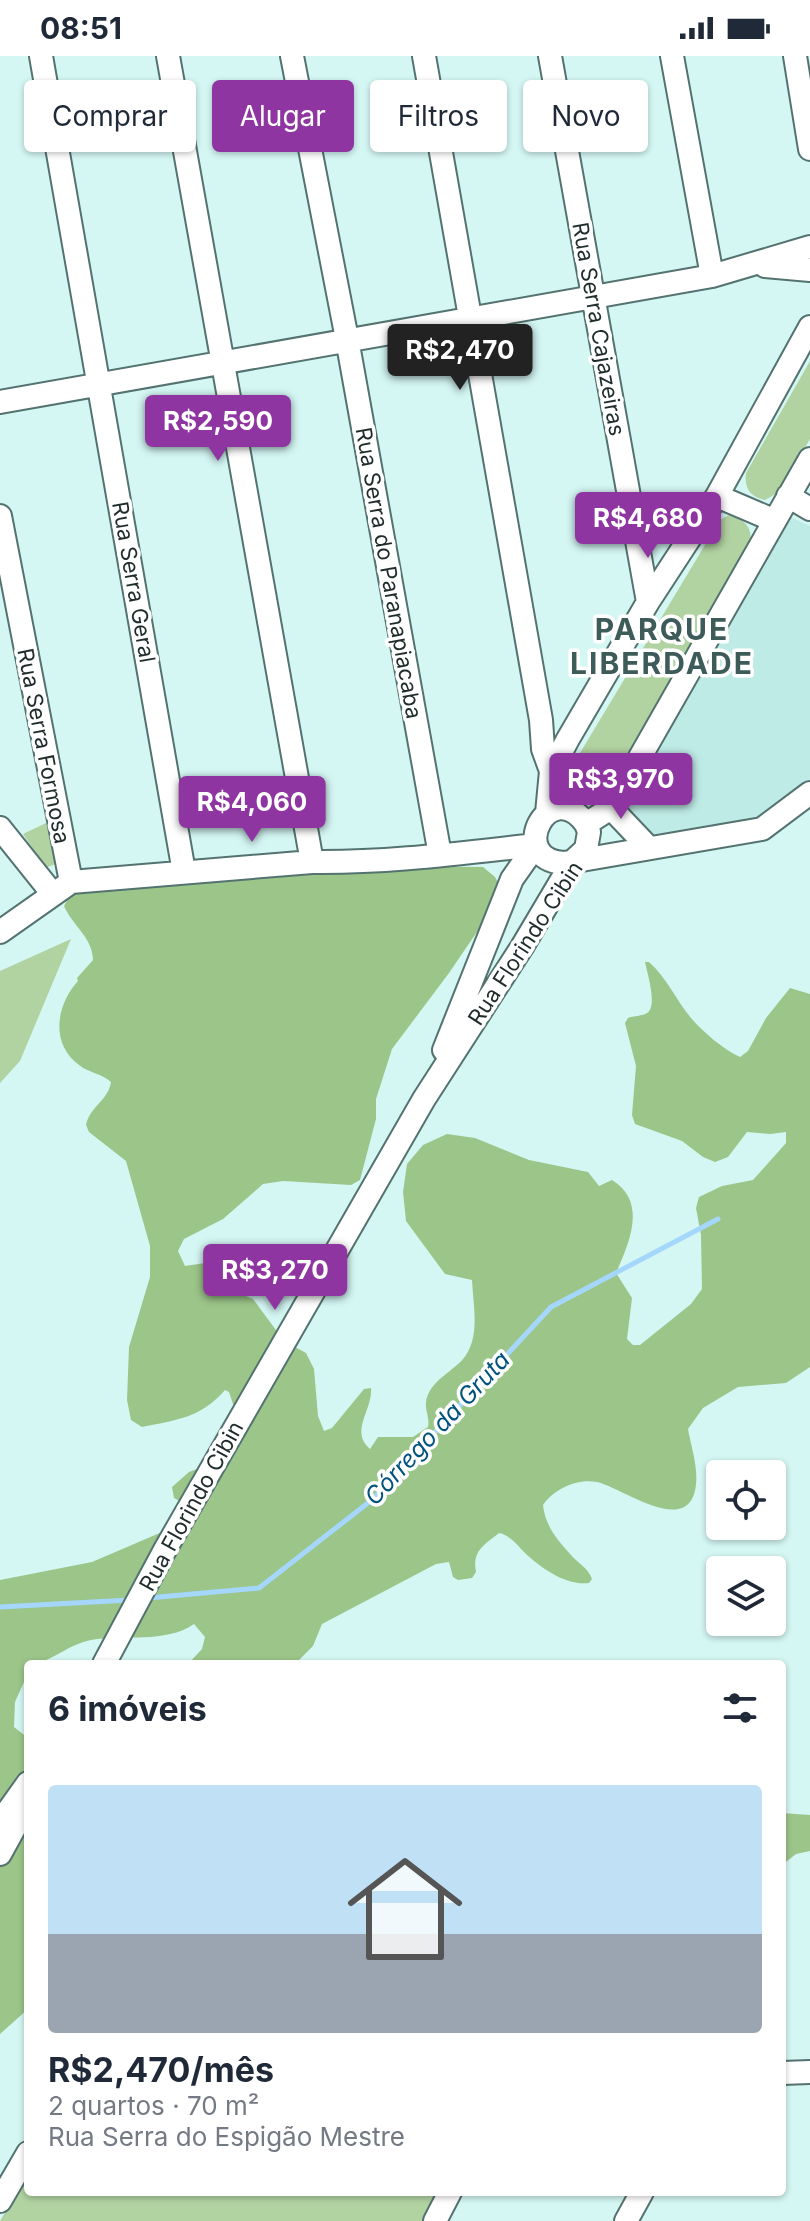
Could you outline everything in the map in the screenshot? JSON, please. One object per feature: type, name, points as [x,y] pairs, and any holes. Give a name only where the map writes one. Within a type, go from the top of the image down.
[{"type":"street","name":"Rua Serra Geral","points":[[41,56],[184,872]]},
{"type":"street","points":[[168,56],[312,862]]},
{"type":"street","name":"Rua Serra do Paranapiacaba","points":[[292,56],[347,339],[440,855]]},
{"type":"street","points":[[424,56],[541,720],[543,749],[551,771]]},
{"type":"street","name":"Rua Serra Cajazeiras","points":[[550,56],[648,602]]},
{"type":"street","points":[[672,56],[712,276]]},
{"type":"street","points":[[795,56],[810,149]]},
{"type":"street","points":[[0,402],[712,276],[810,247]]},
{"type":"street","points":[[752,265],[810,270]]},
{"type":"street","points":[[810,327],[717,496],[648,602],[551,771],[547,813],[536,828],[536,845],[547,859],[573,861],[762,829],[810,793]]},
{"type":"street","name":"Rua Florindo Cibin","points":[[108,1656],[166,1548],[424,1099],[522,947],[573,861],[586,849],[587,832],[611,808],[810,459]]},
{"type":"street","points":[[717,496],[773,520]]},
{"type":"street","points":[[788,496],[810,509]]},
{"type":"street","name":"Rua Serra Formosa","points":[[0,516],[6,585],[62,888]]},
{"type":"street","points":[[640,558],[654,568],[672,564]]},
{"type":"street","points":[[541,720],[568,739]]},
{"type":"street","points":[[611,808],[648,847]]},
{"type":"street","points":[[547,813],[564,809],[573,811],[587,832],[648,847]]},
{"type":"street","points":[[0,828],[62,888]]},
{"type":"street","points":[[0,932],[62,888],[184,872],[312,862],[347,863],[536,845]]},
{"type":"street","name":"Rua Florindo Cibin","points":[[424,1099],[512,879],[536,845]]},
{"type":"street","points":[[486,850],[512,879]]},
{"type":"street","points":[[0,1822],[24,1789]]},
{"type":"street","points":[[0,1854],[24,1810]]},
{"type":"street","points":[[786,2073],[810,2072]]},
{"type":"street","points":[[0,2201],[24,2160]]},
{"type":"street","points":[[435,2221],[448,2196]]},
{"type":"street","points":[[626,2221],[640,2196]]},
{"type":"shaded area","points":[[788,516],[810,526],[810,779],[758,820],[661,837],[651,834],[626,809],[626,802]]},
{"type":"green space","points":[[810,361],[810,439],[779,492],[765,500],[760,499],[749,491],[746,473]]},
{"type":"green space","points":[[729,515],[748,527],[751,536],[748,548],[607,788],[591,800],[578,799],[570,787],[571,768],[720,520]]},
{"type":"green space","points":[[46,823],[54,837],[58,863],[45,868],[23,834]]},
{"type":"green space","points":[[360,866],[483,867],[499,884],[498,901],[392,1049],[376,1099],[376,1119],[360,1180],[351,1185],[283,1181],[263,1184],[223,1219],[184,1239],[178,1251],[185,1266],[218,1261],[228,1265],[239,1293],[253,1299],[284,1341],[306,1353],[314,1369],[318,1416],[324,1431],[332,1428],[364,1389],[371,1388],[362,1428],[364,1442],[370,1449],[378,1437],[413,1437],[428,1427],[426,1403],[432,1388],[461,1361],[470,1347],[475,1319],[472,1280],[445,1274],[406,1221],[403,1192],[407,1164],[423,1145],[447,1134],[475,1138],[529,1160],[588,1172],[599,1186],[612,1180],[623,1189],[633,1211],[632,1224],[616,1273],[632,1298],[627,1339],[633,1345],[640,1345],[691,1304],[702,1289],[701,1235],[696,1208],[699,1197],[722,1186],[753,1180],[786,1143],[786,1132],[747,1132],[728,1157],[715,1162],[682,1141],[635,1124],[632,1115],[636,1066],[625,1023],[628,1018],[645,1014],[652,1004],[645,962],[649,962],[661,975],[702,1029],[740,1057],[748,1051],[766,1018],[790,988],[810,994],[810,1367],[786,1383],[738,1387],[703,1408],[688,1429],[696,1484],[691,1500],[682,1508],[654,1506],[589,1481],[567,1486],[553,1494],[543,1505],[549,1526],[561,1544],[588,1572],[592,1579],[589,1583],[572,1582],[554,1575],[531,1559],[510,1538],[499,1533],[478,1554],[476,1572],[472,1578],[458,1580],[453,1577],[449,1562],[436,1564],[322,1624],[313,1646],[299,1660],[192,1660],[202,1649],[205,1637],[194,1624],[170,1634],[91,1640],[46,1660],[24,1660],[24,1682],[15,1702],[14,1727],[24,1735],[24,2013],[0,2034],[0,1580],[92,1562],[169,1529],[189,1506],[174,1498],[172,1487],[189,1472],[210,1464],[232,1435],[234,1407],[229,1392],[225,1390],[207,1407],[187,1416],[142,1427],[131,1420],[127,1400],[129,1347],[150,1277],[150,1246],[126,1161],[89,1132],[86,1125],[111,1082],[79,1065],[70,1056],[60,1036],[59,1024],[65,1001],[77,978],[93,960],[90,945],[64,906],[73,890]]},
{"type":"green space","points":[[71,939],[20,1061],[0,1083],[0,971]]},
{"type":"green space","points":[[786,1813],[810,1815],[810,1851],[796,1854],[786,1862]]},
{"type":"green space","points":[[24,2180],[24,2196],[439,2196],[425,2221],[0,2221]]},
{"type":"waterway","name":"Córrego da Gruta","points":[[148,1598],[259,1588],[373,1499],[551,1307],[718,1219]]},
{"type":"waterway","name":"Córrego da Gruta","points":[[0,1607],[130,1600]]},
{"type":"district","name":"PARQUE LIBERDADE","points":[[662,646]]}]
